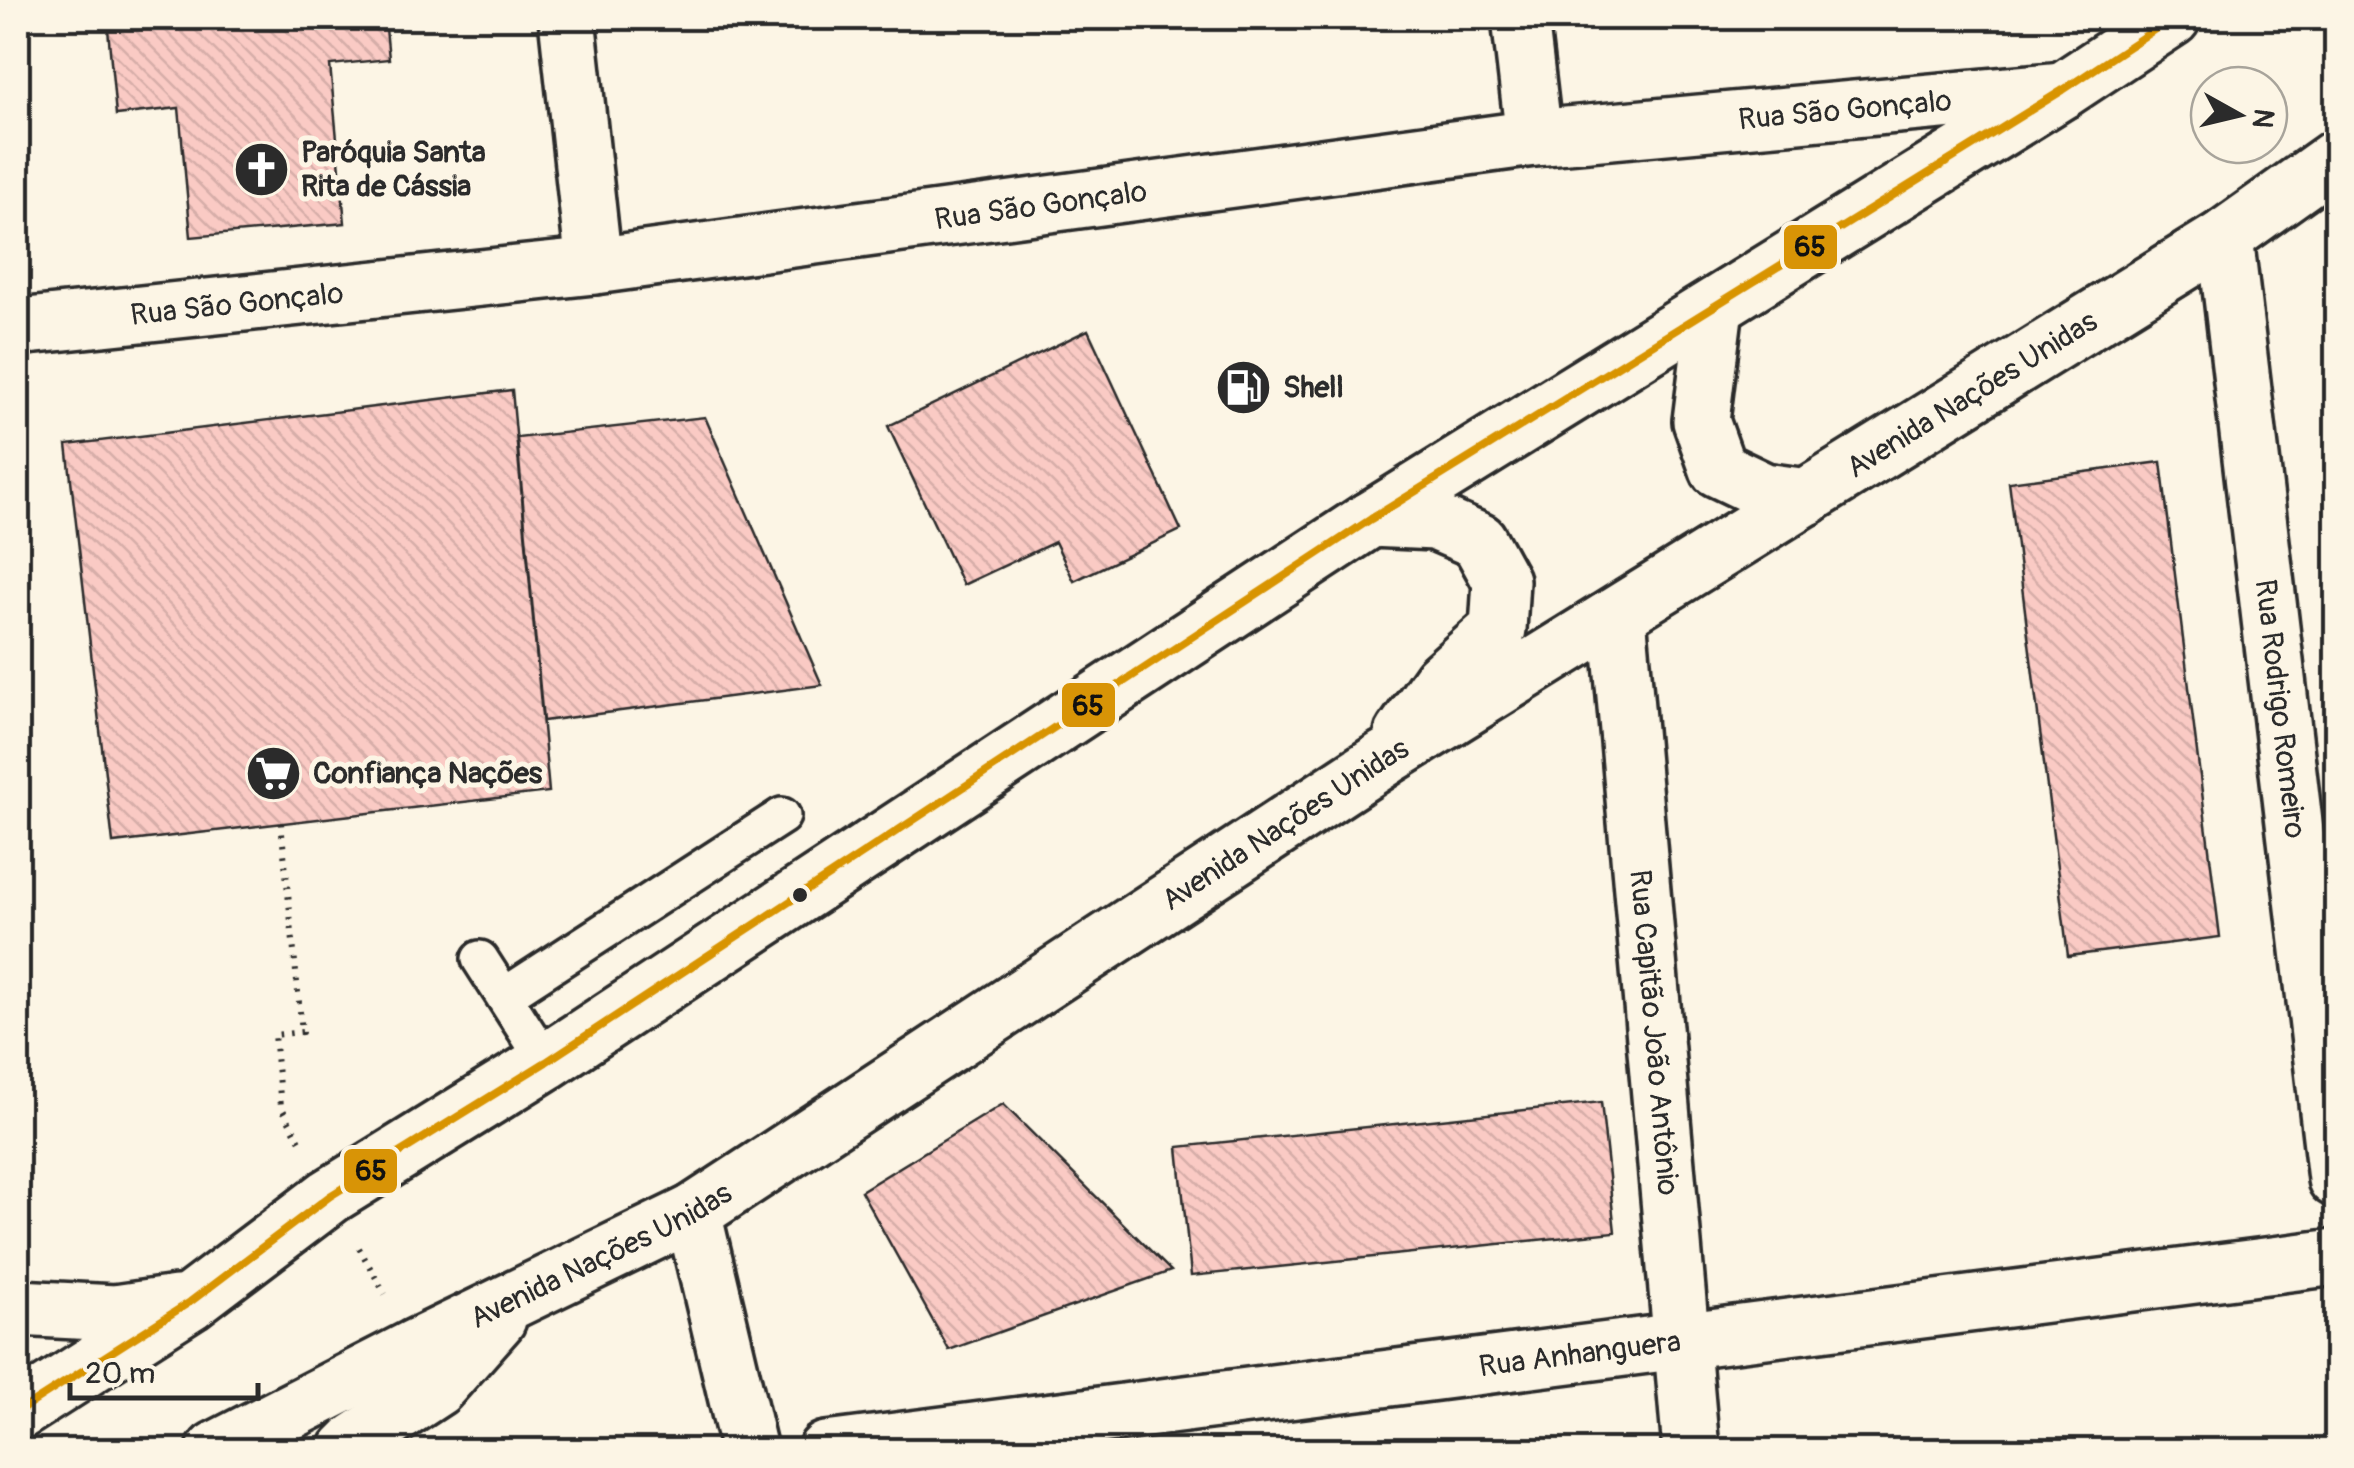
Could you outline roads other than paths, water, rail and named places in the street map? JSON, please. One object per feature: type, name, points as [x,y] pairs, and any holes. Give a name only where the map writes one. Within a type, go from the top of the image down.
[{"type":"main road","points":[[567,18],[594,266]]},
{"type":"main road","points":[[1520,18],[1534,138]]},
{"type":"main road","points":[[18,1412],[190,1302],[330,1196],[546,1062],[1371,519],[2063,90],[2172,18]]},
{"type":"main road","name":"Rua São Gonçalo","points":[[18,327],[594,266],[1534,138],[2063,90]]},
{"type":"main road","name":"Avenida Nações Unidas","points":[[215,1450],[693,1213],[1387,757],[2225,237],[2336,158]]},
{"type":"main road","name":"Rua Rodrigo Romeiro","points":[[2225,237],[2336,1178]]},
{"type":"main road","points":[[1715,307],[1701,421],[1718,469],[1764,491],[1806,497]]},
{"type":"main road","points":[[1371,519],[1435,522],[1478,541],[1502,581],[1498,629],[1441,680],[1387,757]]},
{"type":"main road","name":"Rua Capitão João Antônio","points":[[1618,616],[1691,1450]]},
{"type":"main road","points":[[693,1213],[749,1450]]},
{"type":"main road","name":"Rua Anhanguera","points":[[826,1450],[2336,1257]]},
{"type":"main road","points":[[20,1310],[116,1313],[190,1302]]},
{"type":"main road","points":[[347,1450],[437,1388],[512,1303]]},
{"type":"lane","points":[[504,996],[782,816]]},
{"type":"lane","points":[[480,959],[546,1062]]},
{"type":"place","name":"Paróquia Santa Rita de Cássia","points":[[262,169]]},
{"type":"place","name":"Shell","points":[[1244,387]]},
{"type":"place","name":"Confiança Nações","points":[[274,773]]}]
